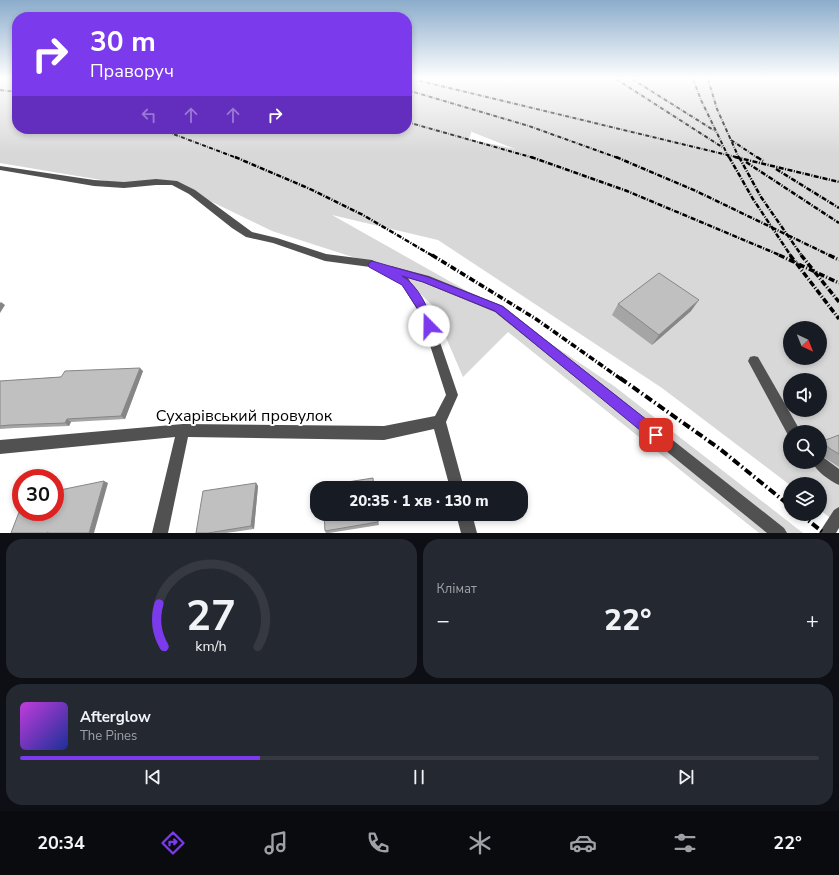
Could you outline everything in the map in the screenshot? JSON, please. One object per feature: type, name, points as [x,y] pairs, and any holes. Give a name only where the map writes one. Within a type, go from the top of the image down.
[{"type":"street","points":[[0,168],[94,183],[124,185],[156,182],[174,183],[192,192],[234,226],[249,235],[274,240],[325,257],[372,264],[425,279],[499,309],[779,533]]},
{"type":"street","points":[[372,264],[406,282],[425,312],[452,395],[439,422],[455,481]]},
{"type":"street","points":[[754,361],[790,425]]},
{"type":"street","name":"Сухарівський провулок","points":[[0,447],[183,430],[384,433],[439,422]]},
{"type":"street","points":[[160,533],[183,430]]},
{"type":"street","points":[[827,468],[839,478]]},
{"type":"street","points":[[827,533],[839,515]]},
{"type":"street","points":[[466,521],[469,533]]},
{"type":"shaded area","points":[[0,104],[12,104],[12,134],[412,134],[412,104],[839,104],[839,525],[827,516],[827,477],[783,477],[783,480],[662,388],[438,240],[332,215],[499,309],[614,386],[783,517],[783,521],[788,521],[803,533],[759,533],[508,332],[463,377],[432,305],[396,271],[272,231],[177,185],[113,182],[0,163]],"holes":[[[472,130],[472,132],[515,149],[469,139]]]},
{"type":"building","points":[[659,273],[699,300],[659,335],[618,304]]},
{"type":"building","points":[[140,368],[121,416],[67,419],[65,423],[0,426],[0,381],[61,377],[65,371]]},
{"type":"building","points":[[839,435],[839,454],[827,446],[827,440]]},
{"type":"building","points":[[373,478],[373,481],[354,481]]},
{"type":"building","points":[[104,481],[89,533],[11,533],[16,521],[64,521],[64,489]]},
{"type":"building","points":[[256,483],[251,526],[208,533],[196,533],[203,491]]},
{"type":"building","points":[[324,521],[378,521],[378,522],[325,531]]},
{"type":"railway","points":[[454,104],[529,126],[618,158]]},
{"type":"railway","points":[[515,104],[728,155]]},
{"type":"railway","points":[[655,104],[722,147]]},
{"type":"railway","points":[[672,104],[715,131]]},
{"type":"railway","points":[[703,104],[728,155]]},
{"type":"railway","points":[[715,104],[739,158]]},
{"type":"railway","points":[[412,123],[533,158]]},
{"type":"railway","points":[[173,134],[237,158]]},
{"type":"railway","points":[[731,140],[758,158]]},
{"type":"railway","points":[[728,155],[739,158]]},
{"type":"railway","points":[[235,157],[310,189],[363,215],[433,256]]},
{"type":"railway","points":[[616,157],[696,191],[772,228]]},
{"type":"railway","points":[[729,157],[753,199],[772,228]]},
{"type":"railway","points":[[735,157],[739,158]]},
{"type":"railway","points":[[757,157],[763,161]]},
{"type":"railway","points":[[533,158],[627,191],[782,256]]},
{"type":"railway","points":[[740,158],[839,182]]},
{"type":"railway","points":[[740,158],[761,197],[787,235]]},
{"type":"railway","points":[[746,162],[839,223]]},
{"type":"railway","points":[[776,169],[839,208]]},
{"type":"railway","points":[[772,228],[787,235]]},
{"type":"railway","points":[[772,228],[791,256]]},
{"type":"railway","points":[[787,235],[831,256]]},
{"type":"railway","points":[[787,235],[802,256]]},
{"type":"railway","points":[[432,255],[536,319],[621,379]]},
{"type":"railway","points":[[779,255],[796,263]]},
{"type":"railway","points":[[790,255],[796,263]]},
{"type":"railway","points":[[801,255],[814,271]]},
{"type":"railway","points":[[831,256],[839,260]]},
{"type":"railway","points":[[796,263],[814,271]]},
{"type":"railway","points":[[796,263],[839,319]]},
{"type":"railway","points":[[814,271],[839,283]]},
{"type":"railway","points":[[814,271],[839,302]]},
{"type":"railway","points":[[620,378],[720,449],[783,500]]},
{"type":"railway","points":[[809,521],[824,533]]},
{"type":"route","points":[[429,326],[425,312],[406,282],[372,264],[425,279],[499,309],[656,435]]}]
